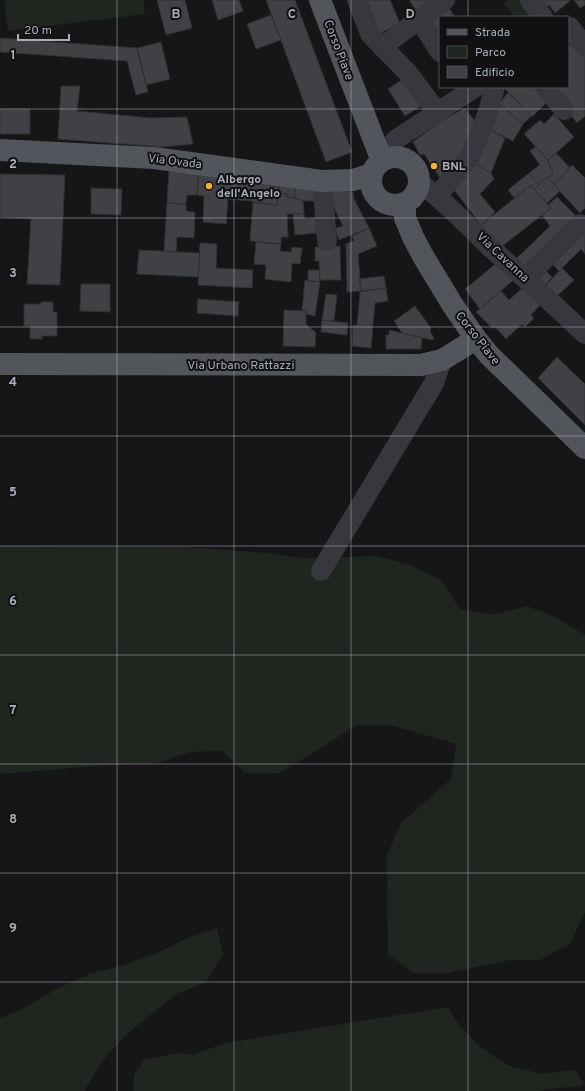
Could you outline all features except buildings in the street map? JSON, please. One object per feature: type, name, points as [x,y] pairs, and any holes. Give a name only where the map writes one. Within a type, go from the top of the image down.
[{"type":"main road","name":"Corso Piave","points":[[320,0],[367,122],[384,158],[371,182],[376,197],[389,205],[397,206],[405,204],[405,218],[413,237],[452,304],[476,339],[498,364],[585,448]]},
{"type":"main road","name":"Via Ovada","points":[[0,150],[154,158],[322,181],[352,180],[384,158]]},
{"type":"main road","points":[[384,158],[405,158],[411,162],[428,189],[417,192],[412,199],[405,204]]},
{"type":"main road","name":"Via Urbano Rattazzi","points":[[0,364],[421,365],[442,360],[476,339]]},
{"type":"street","points":[[357,0],[370,34],[408,73],[438,113]]},
{"type":"street","points":[[382,47],[445,0]]},
{"type":"street","points":[[530,0],[542,16]]},
{"type":"street","points":[[419,19],[439,50]]},
{"type":"street","points":[[574,24],[585,46]]},
{"type":"street","points":[[428,189],[470,157],[487,115],[495,88]]},
{"type":"street","points":[[546,88],[564,110]]},
{"type":"street","points":[[384,158],[468,89]]},
{"type":"street","points":[[322,181],[327,241]]},
{"type":"street","name":"Via Cavanna","points":[[428,189],[585,334]]},
{"type":"street","points":[[526,278],[580,224]]},
{"type":"street","points":[[321,571],[434,383],[442,360]]},
{"type":"green space","points":[[4,0],[144,0],[145,14],[8,31]]},
{"type":"green space","points":[[508,0],[520,0],[533,16],[514,16],[504,4]]},
{"type":"green space","points":[[0,546],[187,547],[267,553],[303,558],[377,556],[410,565],[441,580],[460,609],[494,615],[527,606],[557,618],[585,635],[585,912],[570,944],[540,960],[510,960],[448,973],[414,973],[388,954],[387,855],[401,823],[451,779],[456,744],[390,725],[357,725],[305,758],[278,773],[245,773],[222,751],[190,752],[158,763],[94,766],[0,774]]},
{"type":"green space","points":[[217,928],[223,955],[205,983],[176,994],[126,1035],[104,1059],[84,1091],[0,1091],[0,1018],[26,1007],[56,989],[89,974],[121,966],[155,954],[185,939]]},
{"type":"green space","points":[[448,1007],[456,1021],[478,1045],[507,1065],[541,1074],[575,1070],[585,1085],[538,1091],[133,1091],[134,1075],[144,1060],[177,1053],[193,1055],[225,1043]]},
{"type":"place","name":"BNL","points":[[434,166]]},
{"type":"place","name":"Albergo dell'Angelo","points":[[209,186]]}]
